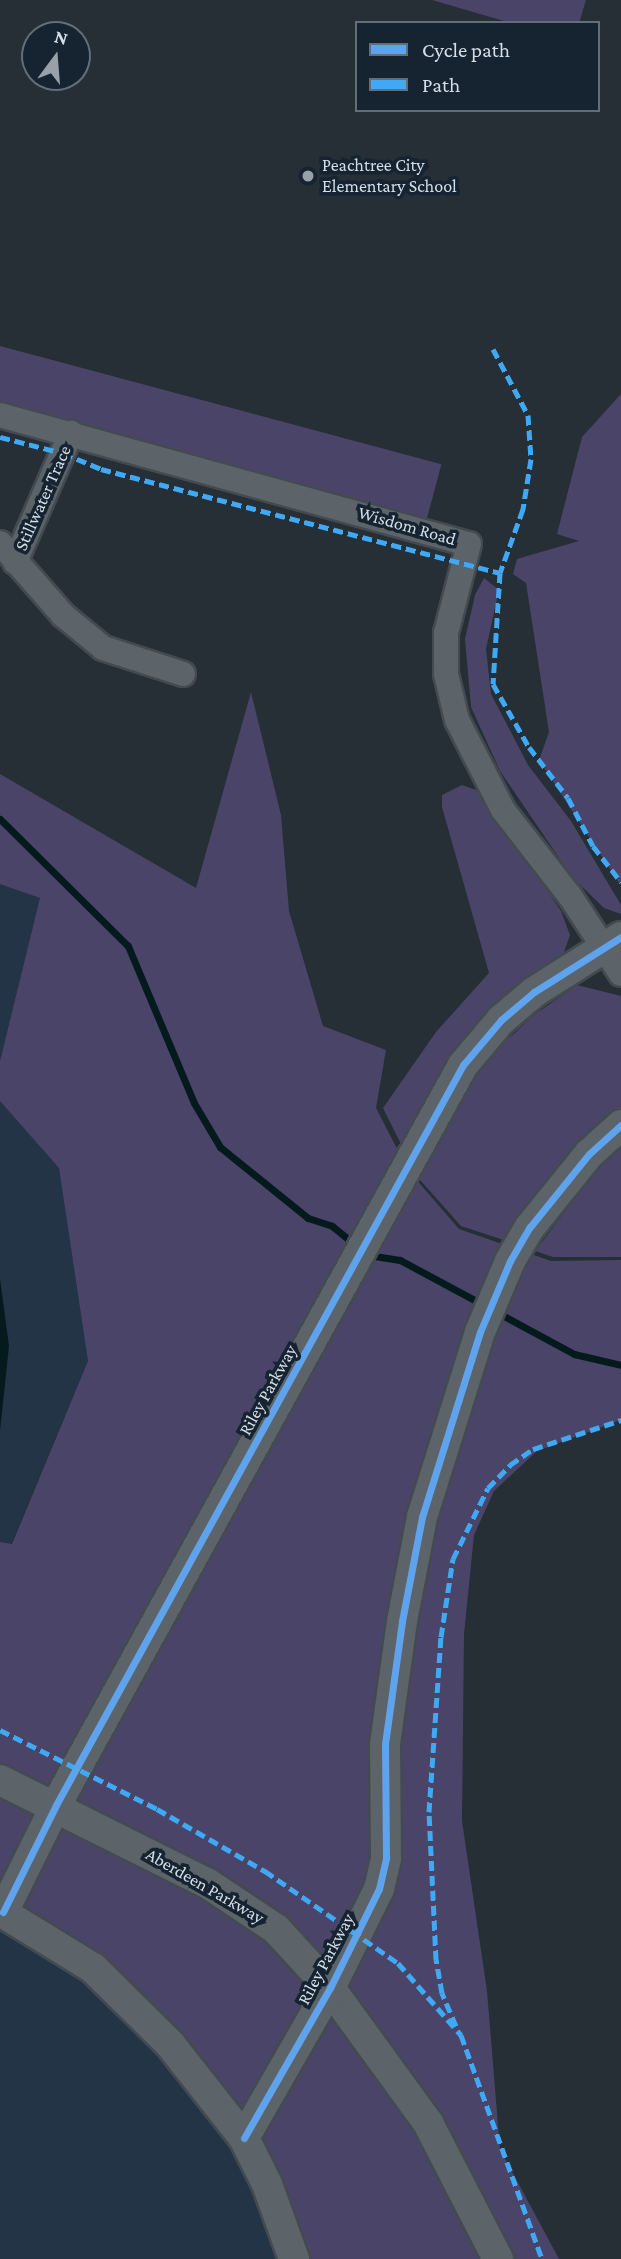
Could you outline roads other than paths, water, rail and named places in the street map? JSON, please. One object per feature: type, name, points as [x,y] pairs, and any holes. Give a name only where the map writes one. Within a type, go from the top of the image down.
[{"type":"street","name":"Wisdom Road","points":[[0,415],[469,544],[446,633],[446,674],[457,720],[503,810],[612,943],[621,974]]},
{"type":"street","name":"Stillwater Trace","points":[[71,433],[7,553],[63,615],[103,648],[183,674]]},
{"type":"street","name":"Riley Parkway","points":[[1,1911],[56,1805],[463,1066],[501,1020],[534,992],[612,943]]},
{"type":"street","name":"Riley Parkway","points":[[244,2138],[330,1988],[379,1889],[386,1858],[385,1744],[402,1620],[422,1517],[480,1332],[510,1261],[530,1227],[589,1154],[621,1125]]},
{"type":"street","name":"Aberdeen Parkway","points":[[0,1780],[56,1805],[207,1883],[276,1928],[330,1988],[428,2123],[498,2259]]},
{"type":"street","points":[[1,1911],[93,1968],[170,2044],[244,2138],[267,2184],[294,2259]]},
{"type":"waterway","points":[[0,819],[128,946],[194,1103],[220,1147],[308,1218],[332,1226],[353,1243]]},
{"type":"waterway","points":[[368,1255],[400,1260],[478,1302]]},
{"type":"waterway","points":[[502,1315],[574,1354],[621,1365]]},
{"type":"place","name":"Peachtree City Elementary School","points":[[308,176]]}]
